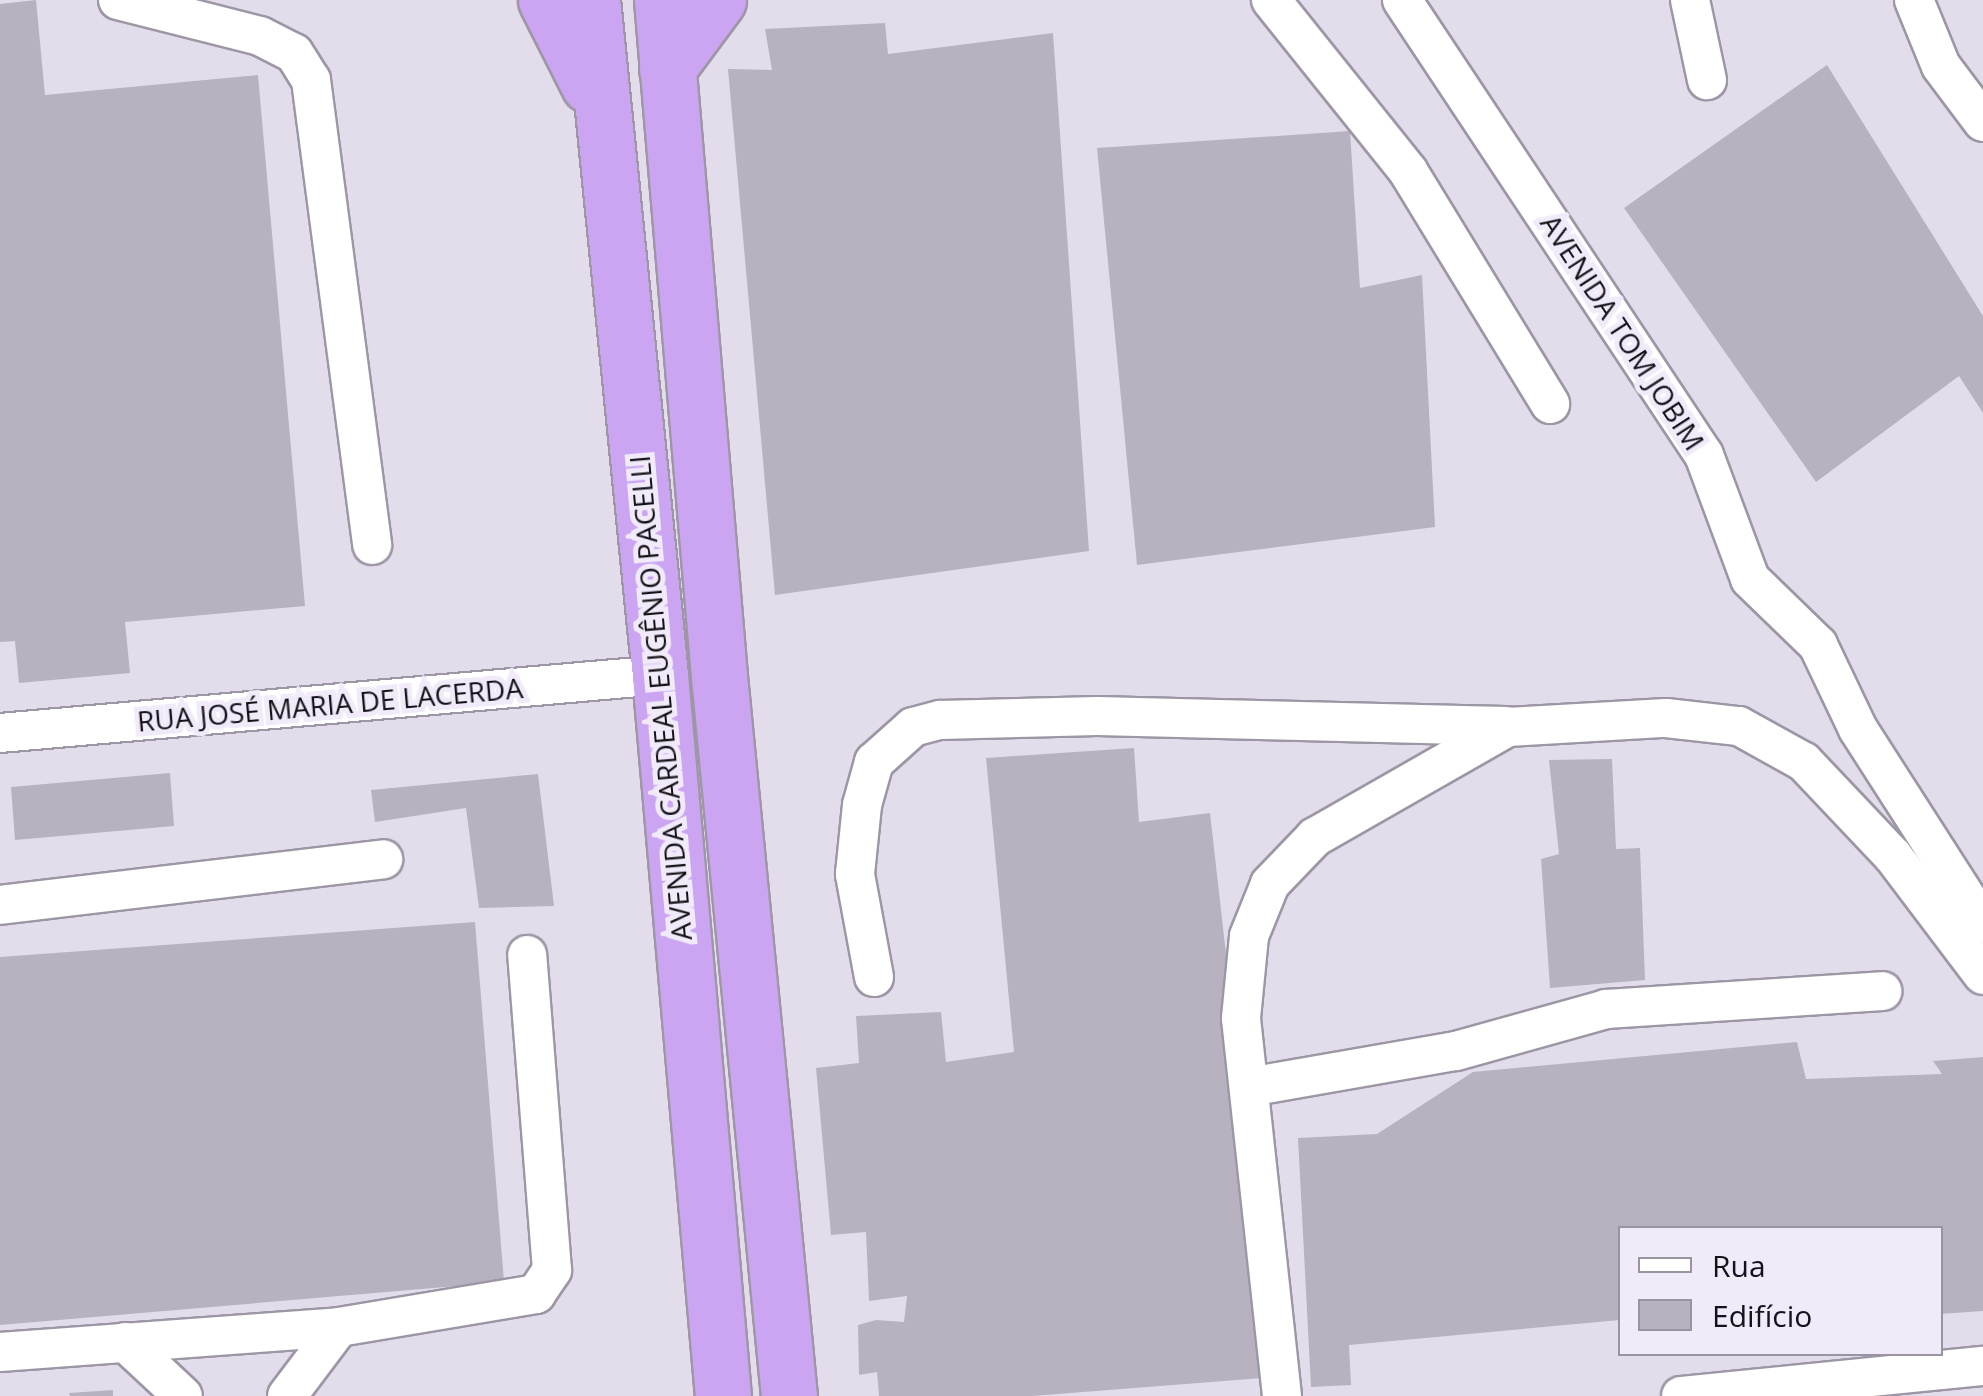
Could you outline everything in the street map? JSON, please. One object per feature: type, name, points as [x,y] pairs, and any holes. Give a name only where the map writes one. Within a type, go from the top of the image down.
[{"type":"highway","points":[[546,0],[600,106]]},
{"type":"highway","name":"AVENIDA CARDEAL EUGÊNIO PACELLI","points":[[592,0],[660,675],[723,1396]]},
{"type":"highway","points":[[662,0],[789,1396]]},
{"type":"highway","points":[[666,69],[718,0]]},
{"type":"street","points":[[118,0],[260,36],[294,53],[312,80],[372,545]]},
{"type":"street","points":[[1271,0],[1408,171],[1550,404]]},
{"type":"street","name":"AVENIDA TOM JOBIM","points":[[1402,0],[1704,455],[1750,579],[1818,644],[1858,730],[1983,924]]},
{"type":"street","points":[[1690,0],[1707,80]]},
{"type":"street","points":[[1914,0],[1941,66],[1983,122]]},
{"type":"street","name":"RUA JOSÉ MARIA DE LACERDA","points":[[0,733],[660,675]]},
{"type":"street","points":[[874,977],[855,874],[862,805],[874,762],[913,728],[940,720],[1097,716],[1508,726],[1666,718],[1739,726],[1804,762],[1893,856],[1983,975]]},
{"type":"street","points":[[1282,1396],[1241,1018],[1249,936],[1270,884],[1315,837],[1508,726]]},
{"type":"street","points":[[0,905],[383,859]]},
{"type":"street","points":[[0,1352],[340,1327],[536,1294],[552,1270],[527,955]]},
{"type":"street","points":[[1249,1087],[1456,1052],[1606,1009],[1882,991]]},
{"type":"street","points":[[287,1396],[340,1327]]},
{"type":"street","points":[[126,1342],[182,1396]]},
{"type":"street","points":[[1681,1396],[1983,1366]]},
{"type":"building","points":[[36,0],[45,95],[258,75],[305,606],[125,622],[130,673],[19,683],[15,641],[0,642],[0,4]]},
{"type":"building","points":[[885,23],[888,54],[1053,33],[1089,551],[775,595],[728,69],[772,70],[765,29]]},
{"type":"building","points":[[1827,65],[1983,316],[1983,413],[1959,376],[1816,482],[1624,208]]},
{"type":"building","points":[[1350,131],[1360,288],[1422,275],[1435,527],[1137,565],[1097,148]]},
{"type":"building","points":[[1134,748],[1139,822],[1210,813],[1274,1377],[1032,1396],[879,1396],[877,1372],[859,1375],[858,1325],[876,1320],[904,1322],[907,1296],[869,1301],[866,1232],[831,1235],[816,1068],[859,1063],[856,1016],[941,1012],[946,1062],[1014,1052],[986,758]]},
{"type":"building","points":[[1612,759],[1616,849],[1640,848],[1645,980],[1550,988],[1541,859],[1559,854],[1549,760]]},
{"type":"building","points":[[170,773],[174,826],[15,840],[11,787]]},
{"type":"building","points":[[538,774],[554,906],[479,908],[466,808],[375,822],[371,790]]},
{"type":"building","points":[[475,922],[504,1282],[0,1325],[0,957]]},
{"type":"building","points":[[1797,1042],[1806,1079],[1942,1074],[1933,1061],[1983,1057],[1983,1311],[1943,1314],[1943,1226],[1618,1226],[1618,1320],[1349,1345],[1351,1385],[1311,1387],[1298,1138],[1377,1134],[1473,1072]]},
{"type":"building","points":[[113,1390],[113,1396],[69,1393]]}]
